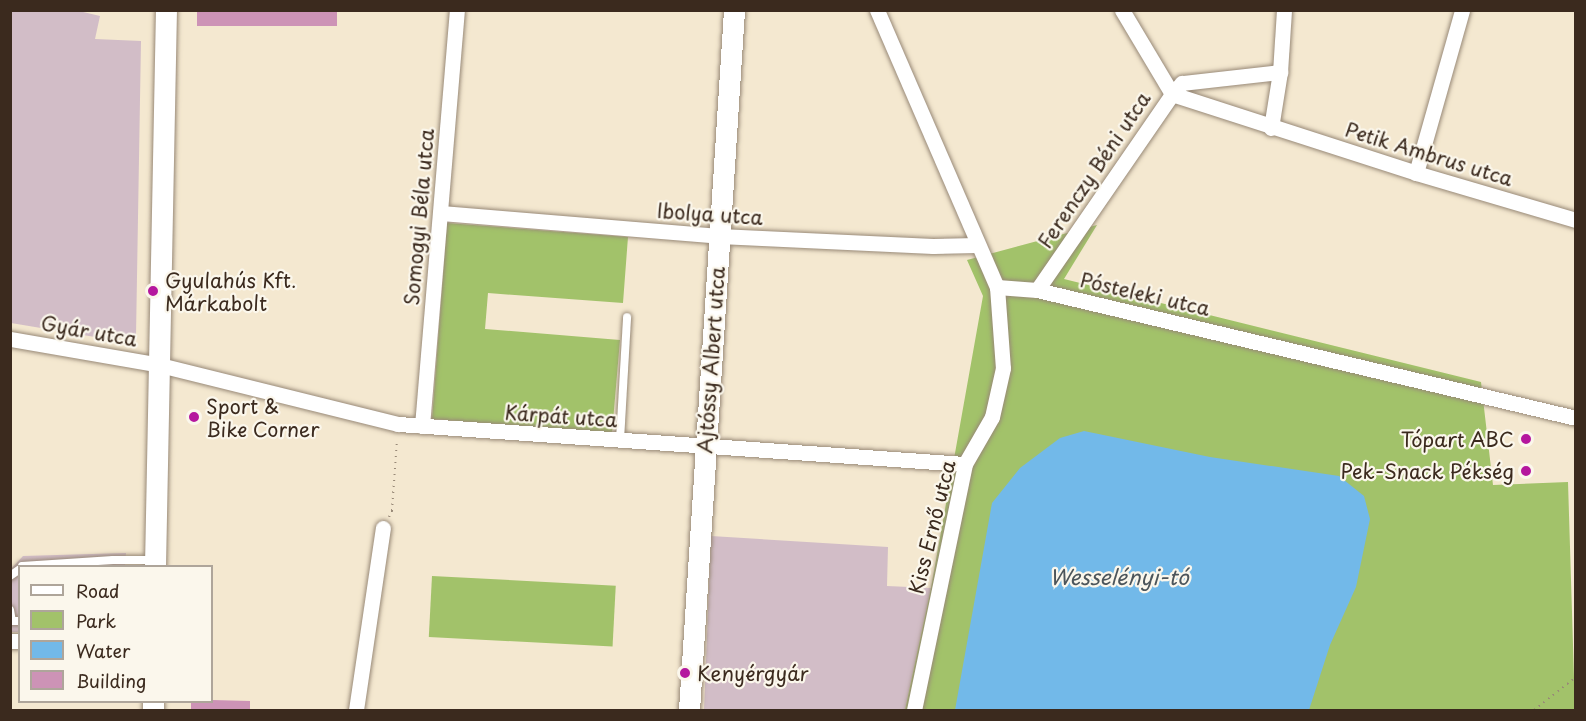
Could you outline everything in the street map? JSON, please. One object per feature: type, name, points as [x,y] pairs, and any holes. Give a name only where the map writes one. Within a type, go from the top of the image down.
[{"type":"main road","points":[[155,563],[166,10]]},
{"type":"main road","name":"Ajtóssy Albert utca","points":[[689,711],[734,10]]},
{"type":"street","name":"Somogyi Béla utca","points":[[422,426],[457,10]]},
{"type":"street","points":[[877,10],[997,287]]},
{"type":"street","name":"Ferenczy Béni utca","points":[[1037,290],[1172,94],[1122,10]]},
{"type":"street","points":[[1271,128],[1280,72],[1284,10]]},
{"type":"street","points":[[1416,173],[1462,10]]},
{"type":"street","points":[[1172,94],[1182,83],[1280,72]]},
{"type":"street","name":"Petik Ambrus utca","points":[[1172,94],[1271,128],[1575,220]]},
{"type":"street","name":"Ibolya utca","points":[[441,213],[719,236],[933,246],[977,245]]},
{"type":"street","name":"Pósteleki utca","points":[[997,287],[1037,290],[1575,418]]},
{"type":"street","name":"Kiss Ernő utca","points":[[914,711],[965,464],[992,417],[1003,368],[997,287]]},
{"type":"street","name":"Gyár utca","points":[[10,339],[160,365]]},
{"type":"street","name":"Kárpát utca","points":[[160,365],[398,424],[706,448],[965,464]]},
{"type":"street","points":[[356,711],[383,528]]},
{"type":"lane","points":[[620,441],[627,317]]},
{"type":"lane","points":[[76,565],[155,563]]},
{"type":"lane","points":[[10,610],[12,621],[18,621]]},
{"type":"path","points":[[383,528],[392,511],[398,424]]},
{"type":"path","points":[[1575,451],[1575,492]]},
{"type":"path","points":[[1534,711],[1575,677]]},
{"type":"shaded area","points":[[10,11],[79,11],[100,16],[95,39],[141,41],[136,336],[107,339],[11,323]]},
{"type":"shaded area","points":[[711,536],[888,547],[887,586],[931,588],[905,710],[704,710]]},
{"type":"shaded area","points":[[126,553],[125,565],[18,565],[18,632],[11,632],[11,569],[23,556]]},
{"type":"green space","points":[[447,223],[628,237],[623,303],[488,293],[485,329],[620,340],[612,433],[432,419]]},
{"type":"green space","points":[[1097,225],[1064,279],[1481,382],[1493,485],[1568,482],[1575,710],[905,710],[931,588],[983,296],[967,260]]},
{"type":"green space","points":[[432,576],[616,586],[613,647],[429,637]]},
{"type":"water","name":"Wesselényi-tó","points":[[1084,431],[1210,457],[1339,476],[1364,496],[1370,519],[1356,587],[1330,645],[1309,710],[955,710],[992,503],[1020,468],[1060,438]]},
{"type":"building","points":[[197,10],[337,10],[337,26],[197,26]]},
{"type":"building","points":[[213,700],[250,701],[250,710],[191,710],[191,703],[213,703]]},
{"type":"place","name":"Gyulahús Kft. Márkabolt","points":[[153,291]]},
{"type":"place","name":"Sport & Bike Corner","points":[[194,417]]},
{"type":"place","name":"Tópart ABC","points":[[1526,439]]},
{"type":"place","name":"Pek-Snack Pékség","points":[[1526,471]]},
{"type":"place","name":"Kenyérgyár","points":[[685,673]]}]
